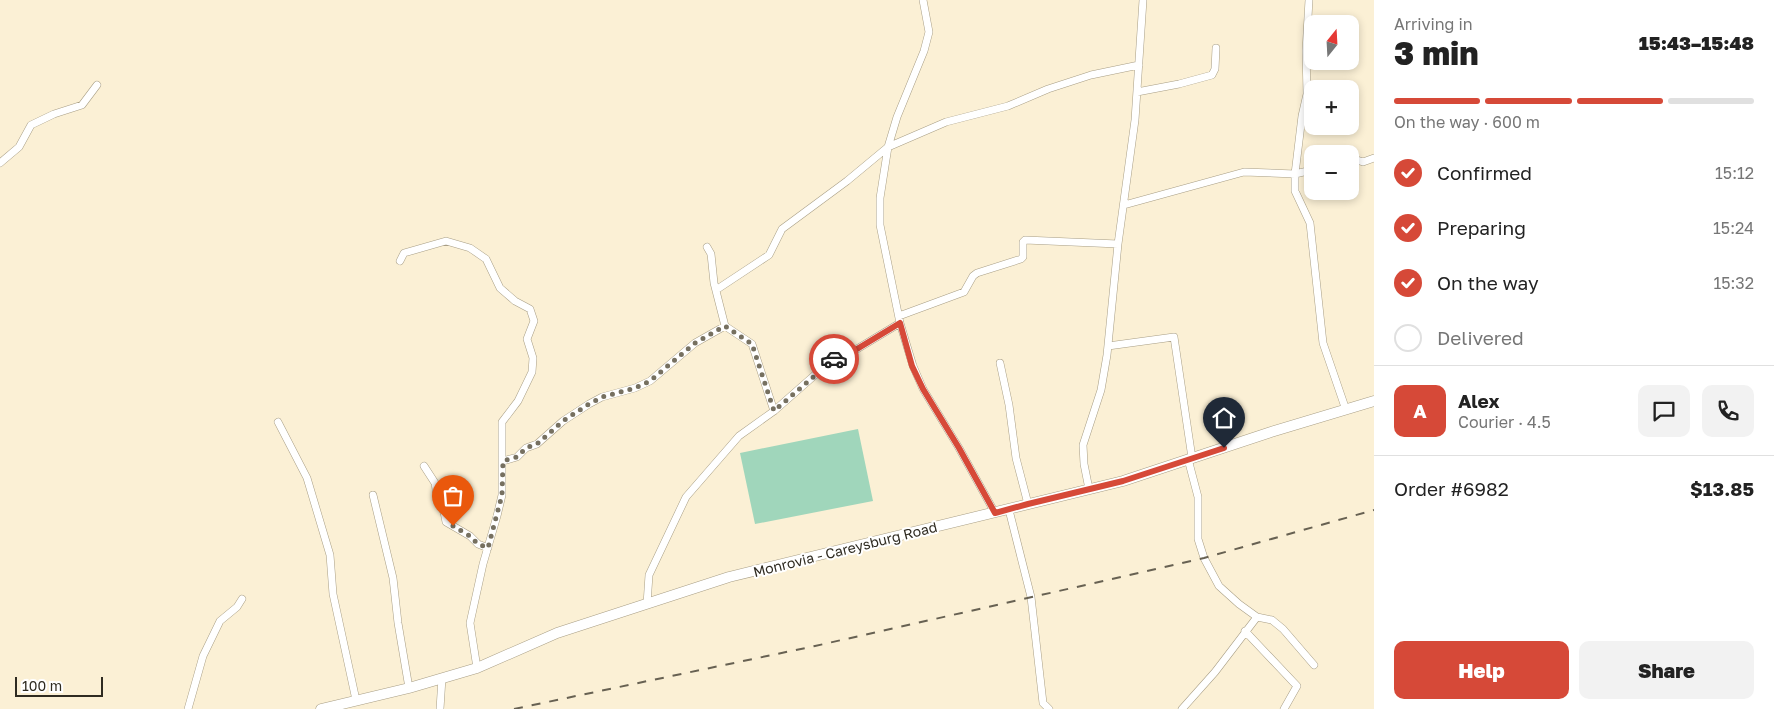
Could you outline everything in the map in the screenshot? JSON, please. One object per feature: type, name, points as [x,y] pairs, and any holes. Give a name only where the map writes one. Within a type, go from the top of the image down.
[{"type":"main road","name":"Monrovia - Careysburg Road","points":[[321,709],[409,688],[477,668],[557,633],[729,577],[1123,481],[1374,401]]},
{"type":"street","points":[[923,0],[929,32],[924,51],[897,117],[888,147],[880,198],[880,225],[899,319],[912,366],[923,389],[959,448],[995,513]]},
{"type":"street","points":[[1089,489],[1084,464],[1083,445],[1101,390],[1108,346],[1118,244],[1138,92],[1143,0]]},
{"type":"street","points":[[1309,0],[1306,51],[1307,94],[1294,174],[1295,191],[1310,223],[1324,343],[1346,410]]},
{"type":"street","points":[[1138,92],[1212,75],[1215,69],[1216,48]]},
{"type":"street","points":[[716,290],[769,255],[782,228],[847,181],[888,147],[946,122],[1008,106],[1048,88],[1091,75],[1139,65]]},
{"type":"street","points":[[0,163],[19,147],[30,125],[82,104],[97,85]]},
{"type":"street","points":[[1359,161],[1363,162],[1374,158]]},
{"type":"street","points":[[1124,205],[1244,172],[1294,174],[1304,172]]},
{"type":"street","points":[[647,604],[649,575],[686,497],[739,436],[774,411],[841,352],[857,349],[899,319],[964,292],[973,276],[977,273],[1021,259],[1023,257],[1023,242],[1025,240],[1118,244]]},
{"type":"street","points":[[400,261],[404,252],[446,241],[470,248],[486,259],[500,288],[530,309],[534,321],[527,339],[532,358],[532,372],[518,402],[502,422],[502,495],[477,585],[470,622],[477,668]]},
{"type":"street","points":[[707,247],[711,254],[714,283],[725,326],[752,344],[774,411]]},
{"type":"street","points":[[503,461],[517,457],[526,448],[537,444],[563,421],[589,404],[602,397],[635,388],[650,381],[695,343],[725,326]]},
{"type":"street","points":[[1108,346],[1174,337],[1190,459],[1198,496],[1198,540],[1204,558],[1219,586],[1239,604],[1258,617],[1272,620],[1283,629],[1314,665]]},
{"type":"street","points":[[1000,363],[1009,405],[1016,458],[1028,504]]},
{"type":"street","points":[[278,422],[307,478],[330,555],[333,594],[356,700]]},
{"type":"street","points":[[424,466],[435,483],[438,502],[444,512],[446,522],[470,536],[478,544],[488,548]]},
{"type":"street","points":[[373,495],[393,578],[398,623],[409,688]]},
{"type":"street","points":[[1009,510],[1031,597],[1043,703],[1049,709]]},
{"type":"street","points":[[188,709],[203,656],[220,621],[237,607],[242,599]]},
{"type":"street","points":[[1182,709],[1215,672],[1258,617]]},
{"type":"street","points":[[1246,631],[1297,686],[1284,709]]},
{"type":"street","points":[[440,709],[442,678]]},
{"type":"green space","points":[[858,429],[873,501],[755,524],[740,453]]},
{"type":"railway","points":[[514,709],[815,646],[1204,558],[1374,510]]},
{"type":"way so far","points":[[453,526],[470,536],[478,544],[488,548],[502,495],[503,461],[517,457],[526,448],[537,444],[563,421],[589,404],[602,397],[635,388],[650,381],[695,343],[725,326],[752,344],[762,369],[774,411],[834,359]]},
{"type":"route","points":[[834,359],[841,352],[857,349],[900,323],[912,366],[923,389],[959,448],[995,513],[1123,481],[1224,448]]}]
